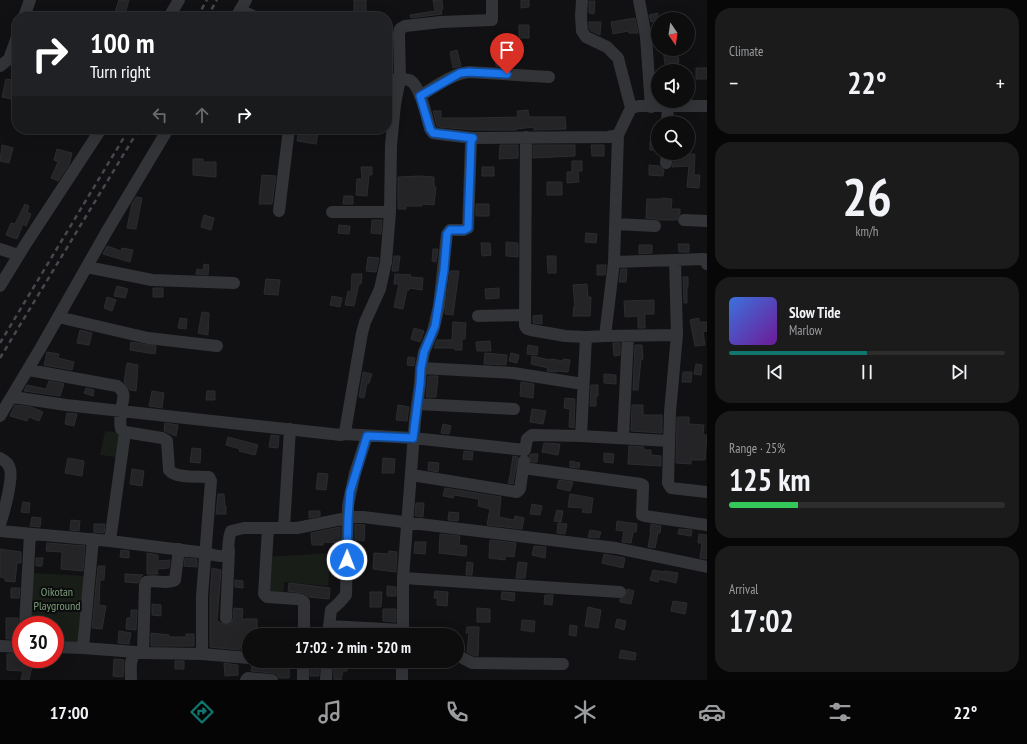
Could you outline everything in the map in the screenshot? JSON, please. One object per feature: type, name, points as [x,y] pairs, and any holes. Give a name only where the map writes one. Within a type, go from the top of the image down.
[{"type":"street","points":[[26,12],[30,0]]},
{"type":"street","points":[[172,12],[179,0]]},
{"type":"street","points":[[344,434],[362,333],[365,322],[380,289],[386,262],[390,212],[391,145],[395,104],[400,79],[400,29],[405,26],[441,22],[492,20],[492,0]]},
{"type":"street","points":[[582,0],[582,31],[586,37],[607,47],[618,58],[631,108],[618,135],[614,262],[606,336]]},
{"type":"street","points":[[631,108],[651,107],[646,38],[639,0]]},
{"type":"street","points":[[0,66],[9,59],[12,51]]},
{"type":"street","points":[[420,96],[460,73],[469,72],[549,77]]},
{"type":"street","points":[[392,80],[400,79],[410,81],[415,85],[430,129],[433,133],[473,138],[608,137],[618,135]]},
{"type":"street","points":[[695,106],[707,106]]},
{"type":"street","points":[[0,286],[18,255],[98,134]]},
{"type":"street","points":[[0,416],[13,397],[165,134]]},
{"type":"street","points":[[279,211],[288,134]]},
{"type":"street","points":[[526,137],[525,326],[528,329],[566,336],[677,335]]},
{"type":"street","points":[[403,628],[403,578],[412,475],[413,438],[421,368],[424,352],[433,331],[436,319],[444,270],[447,234],[450,230],[464,230],[468,228],[471,142],[473,138]]},
{"type":"street","points":[[332,212],[390,212]]},
{"type":"street","points":[[684,220],[707,221]]},
{"type":"street","points":[[616,224],[655,226]]},
{"type":"street","points":[[0,249],[18,255]]},
{"type":"street","points":[[614,262],[704,259],[706,260],[707,264]]},
{"type":"street","points":[[675,260],[677,335],[669,441],[668,486],[671,488],[707,492]]},
{"type":"street","points":[[87,267],[152,280],[234,283]]},
{"type":"street","points":[[478,316],[525,315]]},
{"type":"street","points":[[58,317],[148,338],[217,346]]},
{"type":"street","points":[[623,438],[628,336]]},
{"type":"street","points":[[581,436],[586,337]]},
{"type":"street","points":[[421,368],[513,373],[583,384]]},
{"type":"street","points":[[28,370],[117,386],[124,392],[121,410],[121,429],[125,432],[162,438],[167,441],[169,470],[172,474],[177,476],[209,477],[211,481],[202,596],[202,654]]},
{"type":"street","points":[[13,397],[340,435],[413,438],[525,450]]},
{"type":"street","points":[[418,404],[514,409]]},
{"type":"street","points":[[284,528],[290,429]]},
{"type":"street","points":[[110,541],[125,432]]},
{"type":"street","points":[[412,475],[517,492],[520,489],[527,439],[532,435],[669,441]]},
{"type":"street","points":[[329,628],[330,610],[346,595],[348,505],[352,483],[367,436]]},
{"type":"street","points":[[0,458],[6,462],[10,469],[10,484],[0,524]]},
{"type":"street","points":[[523,468],[641,484],[643,485],[642,515],[707,525]]},
{"type":"street","points":[[226,618],[229,536],[231,531],[244,528],[304,527],[348,518],[363,517],[616,548],[707,567]]},
{"type":"street","points":[[268,528],[264,594],[267,597],[297,599],[304,602],[304,628]]},
{"type":"street","points":[[0,531],[93,539],[179,549],[206,553],[219,557],[228,554],[229,550]]},
{"type":"street","points":[[25,616],[30,534]]},
{"type":"street","points":[[83,648],[93,539]]},
{"type":"street","points":[[139,652],[146,582],[168,582],[175,580],[179,549]]},
{"type":"street","points":[[403,578],[620,592]]},
{"type":"street","points":[[0,646],[12,647]]},
{"type":"street","points":[[64,647],[242,657]]},
{"type":"street","points":[[131,680],[132,656],[139,652]]},
{"type":"street","points":[[464,659],[472,663],[562,664]]},
{"type":"street","points":[[303,668],[303,680]]},
{"type":"street","points":[[326,680],[327,668]]},
{"type":"street","points":[[402,668],[402,680]]},
{"type":"street","points":[[246,680],[248,678],[272,680]]},
{"type":"green space","points":[[105,431],[121,433],[116,457],[100,455]]},
{"type":"green space","points":[[331,553],[328,586],[284,582],[283,600],[261,598],[265,557]]},
{"type":"green space","name":"Oikotan Playground","points":[[33,573],[86,576],[82,652],[64,652],[64,616],[30,616]]},
{"type":"building","points":[[119,0],[129,0],[126,12],[115,12]]},
{"type":"building","points":[[354,0],[366,0],[366,12],[354,12]]},
{"type":"building","points":[[433,0],[442,0],[442,14],[411,18],[410,15],[435,11]]},
{"type":"building","points":[[521,0],[529,0],[529,7],[521,8]]},
{"type":"building","points":[[589,1],[595,1],[594,14],[589,13]]},
{"type":"building","points":[[635,18],[638,33],[629,33],[628,31],[613,34],[611,22]]},
{"type":"building","points":[[589,22],[601,22],[600,35],[591,31],[589,28]]},
{"type":"building","points":[[519,25],[529,25],[529,38],[519,38]]},
{"type":"building","points":[[457,50],[461,66],[453,68],[450,52]]},
{"type":"building","points":[[664,56],[678,56],[679,63],[665,64]]},
{"type":"building","points":[[510,58],[510,67],[496,66],[496,59]]},
{"type":"building","points":[[696,68],[707,68],[707,79],[696,79]]},
{"type":"building","points":[[6,79],[12,80],[12,99],[2,97]]},
{"type":"building","points":[[528,110],[529,117],[565,117],[566,129],[534,130],[534,127],[516,130],[473,130],[439,127],[437,126],[433,111],[441,111],[441,118],[475,118],[518,117],[517,111]]},
{"type":"building","points":[[298,134],[318,134],[316,144],[297,141]]},
{"type":"building","points":[[2,145],[13,148],[9,163],[0,161]]},
{"type":"building","points":[[500,145],[518,145],[518,158],[499,159]]},
{"type":"building","points":[[533,145],[575,145],[575,156],[533,158]]},
{"type":"building","points":[[591,145],[604,145],[604,156],[592,156]]},
{"type":"building","points":[[57,149],[72,153],[69,165],[58,181],[51,178],[58,162],[54,160]]},
{"type":"building","points":[[193,159],[203,159],[203,162],[216,162],[216,177],[193,175]]},
{"type":"building","points":[[674,160],[695,160],[694,175],[700,175],[699,188],[687,187],[689,166],[672,167]]},
{"type":"building","points":[[572,161],[582,161],[582,171],[578,171],[579,182],[567,183],[567,172],[572,172]]},
{"type":"building","points":[[649,165],[659,166],[664,170],[663,176],[649,175]]},
{"type":"building","points":[[361,167],[372,167],[372,175],[369,175],[367,196],[356,195],[357,179],[362,179]]},
{"type":"building","points":[[482,167],[494,167],[494,176],[482,176]]},
{"type":"building","points":[[262,175],[276,176],[272,204],[259,204]]},
{"type":"building","points":[[398,177],[434,177],[434,187],[436,187],[434,205],[422,204],[422,206],[406,206],[406,209],[398,209]]},
{"type":"building","points":[[547,182],[562,182],[562,195],[547,195]]},
{"type":"building","points":[[344,196],[353,196],[353,204],[343,204]]},
{"type":"building","points":[[136,197],[142,198],[136,229],[127,228],[132,204]]},
{"type":"building","points":[[647,199],[672,199],[671,209],[680,209],[680,214],[677,220],[646,218]]},
{"type":"building","points":[[25,204],[29,206],[27,212],[31,214],[26,226],[23,224],[17,239],[6,235],[11,223],[15,224]]},
{"type":"building","points":[[476,204],[489,204],[489,216],[476,216]]},
{"type":"building","points":[[204,215],[214,218],[211,230],[201,227]]},
{"type":"building","points":[[372,220],[382,220],[381,234],[371,233]]},
{"type":"building","points":[[339,225],[350,226],[349,234],[338,233]]},
{"type":"building","points":[[586,233],[597,234],[596,243],[585,242]]},
{"type":"building","points":[[506,242],[518,243],[518,257],[506,256]]},
{"type":"building","points":[[481,243],[490,243],[491,255],[482,256]]},
{"type":"building","points":[[678,244],[689,244],[689,252],[679,252]]},
{"type":"building","points":[[639,245],[652,245],[652,253],[639,254]]},
{"type":"building","points":[[107,246],[121,251],[122,248],[133,250],[130,262],[103,254]]},
{"type":"building","points":[[433,249],[438,249],[436,262],[432,261]]},
{"type":"building","points":[[394,256],[400,256],[398,271],[392,271]]},
{"type":"building","points":[[547,256],[556,256],[556,273],[548,273]]},
{"type":"building","points":[[368,257],[379,258],[376,272],[366,271]]},
{"type":"building","points":[[204,264],[209,265],[208,275],[196,274],[197,269],[203,270]]},
{"type":"building","points":[[597,265],[606,265],[605,275],[597,275]]},
{"type":"building","points":[[621,269],[627,269],[626,282],[619,282]]},
{"type":"building","points":[[450,271],[459,271],[453,315],[445,314]]},
{"type":"building","points":[[352,274],[362,274],[361,284],[359,284],[354,306],[345,305],[348,291],[351,292]]},
{"type":"building","points":[[395,274],[411,275],[410,277],[423,278],[422,290],[409,288],[409,290],[407,290],[403,309],[394,307],[399,284],[394,284]]},
{"type":"building","points":[[683,277],[688,277],[687,303],[684,303]]},
{"type":"building","points":[[266,279],[280,280],[278,295],[264,294]]},
{"type":"building","points":[[587,284],[588,297],[591,297],[590,316],[573,316],[574,306],[575,307],[573,285]]},
{"type":"building","points":[[117,286],[128,289],[125,298],[114,296]]},
{"type":"building","points":[[153,288],[163,288],[163,297],[153,297]]},
{"type":"building","points":[[499,288],[499,298],[486,299],[485,289]]},
{"type":"building","points":[[332,296],[342,298],[340,307],[330,305]]},
{"type":"building","points":[[107,297],[116,300],[112,311],[104,308]]},
{"type":"building","points":[[654,300],[654,314],[645,314],[645,328],[638,328],[638,316],[625,317],[624,301]]},
{"type":"building","points":[[202,312],[209,313],[208,335],[198,333]]},
{"type":"building","points":[[542,315],[542,324],[533,323],[533,316]]},
{"type":"building","points":[[180,318],[187,319],[186,329],[178,328]]},
{"type":"building","points":[[699,318],[699,322],[707,322],[707,331],[703,332],[705,345],[695,346],[690,320]]},
{"type":"building","points":[[453,322],[466,323],[465,339],[462,339],[462,350],[455,350],[455,348],[434,348],[437,340],[452,340]]},
{"type":"building","points":[[414,328],[424,331],[420,342],[411,339]]},
{"type":"building","points":[[80,330],[92,333],[89,345],[77,343]]},
{"type":"building","points":[[490,341],[491,351],[477,351],[476,342]]},
{"type":"building","points":[[131,342],[156,346],[155,354],[130,350]]},
{"type":"building","points":[[613,343],[620,343],[620,355],[614,356]]},
{"type":"building","points":[[528,345],[538,347],[537,355],[527,354]]},
{"type":"building","points":[[635,345],[642,345],[643,359],[641,359],[638,390],[633,390]]},
{"type":"building","points":[[47,352],[59,354],[58,358],[74,362],[72,370],[44,365]]},
{"type":"building","points":[[485,353],[507,355],[506,365],[484,364]]},
{"type":"building","points":[[511,353],[519,355],[517,363],[509,361]]},
{"type":"building","points":[[532,356],[550,360],[570,360],[568,372],[547,371],[548,368],[531,364]]},
{"type":"building","points":[[408,357],[415,358],[414,366],[407,365]]},
{"type":"building","points":[[127,363],[138,365],[136,391],[130,390],[124,382]]},
{"type":"building","points":[[696,364],[702,365],[701,375],[694,374]]},
{"type":"building","points":[[363,372],[372,374],[369,383],[367,383],[364,398],[359,397]]},
{"type":"building","points":[[683,372],[692,372],[691,382],[682,382]]},
{"type":"building","points":[[604,374],[616,375],[616,384],[604,383]]},
{"type":"building","points":[[428,376],[438,376],[436,397],[426,397]]},
{"type":"building","points":[[49,381],[64,384],[60,396],[24,391],[27,385],[46,389]]},
{"type":"building","points":[[521,382],[534,384],[533,398],[520,396]]},
{"type":"building","points":[[591,385],[598,385],[596,406],[590,406]]},
{"type":"building","points":[[86,388],[94,390],[93,396],[84,393]]},
{"type":"building","points":[[152,391],[164,393],[162,408],[149,406]]},
{"type":"building","points":[[207,391],[215,391],[215,400],[206,400]]},
{"type":"building","points":[[565,398],[575,399],[574,428],[569,427],[570,409],[564,408]]},
{"type":"building","points":[[15,405],[31,407],[43,412],[39,421],[29,417],[27,421],[10,416]]},
{"type":"building","points":[[398,405],[409,407],[407,421],[396,420]]},
{"type":"building","points":[[632,405],[643,405],[643,415],[662,415],[662,433],[631,431]]},
{"type":"building","points":[[532,409],[546,411],[543,424],[530,422]]},
{"type":"building","points":[[67,413],[77,414],[74,426],[65,424]]},
{"type":"building","points":[[677,417],[689,417],[689,424],[704,425],[703,435],[707,435],[705,460],[691,460],[691,464],[676,463]]},
{"type":"building","points":[[165,423],[178,425],[176,436],[164,431]]},
{"type":"building","points":[[443,424],[451,426],[449,434],[441,433]]},
{"type":"building","points":[[271,435],[279,436],[278,448],[269,447]]},
{"type":"building","points":[[228,437],[258,445],[255,455],[239,451],[240,449],[226,445]]},
{"type":"building","points":[[544,443],[560,444],[558,455],[542,452]]},
{"type":"building","points":[[629,446],[644,447],[644,450],[651,450],[651,455],[661,456],[661,466],[628,464]]},
{"type":"building","points":[[192,448],[201,449],[200,463],[190,462]]},
{"type":"building","points":[[464,451],[473,452],[472,460],[463,459]]},
{"type":"building","points":[[604,453],[614,454],[613,463],[604,462]]},
{"type":"building","points":[[531,454],[538,454],[537,462],[531,462],[529,456]]},
{"type":"building","points":[[513,456],[518,457],[513,484],[508,483]]},
{"type":"building","points":[[68,458],[84,461],[82,476],[65,473]]},
{"type":"building","points":[[383,458],[395,459],[394,473],[382,473]]},
{"type":"building","points":[[570,461],[580,463],[579,468],[570,467]]},
{"type":"building","points":[[429,462],[439,463],[438,472],[428,470]]},
{"type":"building","points":[[132,469],[144,471],[142,486],[130,484]]},
{"type":"building","points":[[318,473],[328,474],[326,490],[316,489]]},
{"type":"building","points":[[559,480],[573,482],[570,491],[557,488]]},
{"type":"building","points":[[445,488],[501,497],[499,517],[514,520],[515,516],[524,518],[522,529],[487,525],[490,509],[478,506],[479,499],[454,495],[453,498],[443,496]]},
{"type":"building","points":[[218,494],[224,494],[226,514],[216,514]]},
{"type":"building","points":[[570,494],[593,498],[591,513],[582,512],[583,508],[568,507]]},
{"type":"building","points":[[23,502],[30,503],[29,513],[21,512]]},
{"type":"building","points":[[416,503],[424,503],[423,517],[415,516]]},
{"type":"building","points":[[532,504],[542,506],[540,515],[530,514]]},
{"type":"building","points":[[557,510],[563,511],[561,522],[554,521]]},
{"type":"building","points":[[309,511],[320,511],[320,516],[309,518]]},
{"type":"building","points":[[449,512],[459,513],[458,521],[448,520]]},
{"type":"building","points":[[32,517],[41,518],[40,527],[30,526]]},
{"type":"building","points":[[71,520],[80,521],[79,531],[70,530]]},
{"type":"building","points":[[617,521],[637,524],[636,532],[633,532],[631,543],[622,542],[624,531],[616,530]]},
{"type":"building","points":[[558,523],[567,524],[565,534],[557,533]]},
{"type":"building","points":[[94,524],[105,524],[104,533],[94,532]]},
{"type":"building","points":[[355,524],[365,525],[364,541],[355,540]]},
{"type":"building","points":[[651,524],[661,526],[655,548],[648,547]]},
{"type":"building","points":[[340,527],[340,543],[323,542],[323,545],[312,545],[311,533]]},
{"type":"building","points":[[679,529],[692,530],[691,536],[678,534]]},
{"type":"building","points":[[590,530],[601,532],[599,538],[588,537]]},
{"type":"building","points":[[440,534],[460,536],[459,545],[467,546],[466,556],[439,553]]},
{"type":"building","points":[[699,534],[707,535],[707,559],[700,558],[702,543],[698,543]]},
{"type":"building","points":[[490,540],[516,543],[514,557],[505,556],[505,560],[489,558]]},
{"type":"building","points":[[415,542],[426,542],[425,554],[414,553]]},
{"type":"building","points":[[47,543],[85,546],[83,571],[61,569],[62,552],[46,551]]},
{"type":"building","points":[[534,546],[546,547],[545,558],[532,555]]},
{"type":"building","points":[[0,549],[21,552],[21,563],[17,563],[15,582],[5,581],[5,578],[0,577]]},
{"type":"building","points":[[121,550],[129,551],[129,558],[120,557]]},
{"type":"building","points":[[389,551],[397,552],[396,572],[373,569],[374,553],[389,554]]},
{"type":"building","points":[[147,553],[158,555],[158,561],[170,560],[169,568],[157,569],[158,574],[147,574]]},
{"type":"building","points":[[604,554],[625,558],[623,568],[602,563]]},
{"type":"building","points":[[36,558],[43,558],[42,566],[36,566]]},
{"type":"building","points":[[185,558],[197,559],[197,567],[184,566]]},
{"type":"building","points":[[467,562],[473,563],[472,575],[466,575]]},
{"type":"building","points":[[518,562],[527,563],[525,578],[516,578]]},
{"type":"building","points":[[98,566],[105,566],[104,580],[100,580],[99,605],[106,606],[102,629],[92,628]]},
{"type":"building","points":[[212,568],[221,570],[217,621],[225,625],[230,624],[233,619],[234,608],[243,609],[242,619],[257,619],[257,628],[242,628],[242,647],[240,647],[240,650],[210,647],[210,596]]},
{"type":"building","points":[[653,570],[678,573],[676,583],[659,579],[658,582],[650,580]]},
{"type":"building","points":[[125,574],[143,575],[138,583],[125,582]]},
{"type":"building","points":[[235,580],[243,581],[243,588],[235,587]]},
{"type":"building","points":[[289,583],[330,588],[329,599],[309,597],[303,593],[288,591]]},
{"type":"building","points":[[387,586],[396,587],[396,596],[387,596]]},
{"type":"building","points":[[11,588],[20,588],[19,598],[11,598]]},
{"type":"building","points":[[627,589],[634,591],[631,604],[620,602],[620,599],[626,596]]},
{"type":"building","points":[[435,591],[448,592],[447,606],[437,605],[437,598],[434,598]]},
{"type":"building","points":[[370,592],[382,592],[381,607],[370,607]]},
{"type":"building","points":[[502,592],[515,593],[514,601],[501,599]]},
{"type":"building","points":[[545,595],[553,595],[552,605],[544,604]]},
{"type":"building","points":[[673,601],[687,603],[685,614],[671,611]]},
{"type":"building","points":[[152,604],[161,605],[161,616],[152,615]]},
{"type":"building","points":[[588,607],[601,610],[598,628],[585,626]]},
{"type":"building","points":[[477,608],[490,609],[490,622],[477,622]]},
{"type":"building","points":[[383,609],[396,609],[396,622],[383,621]]},
{"type":"building","points":[[131,610],[137,610],[136,630],[126,629],[127,618],[131,618]]},
{"type":"building","points":[[6,618],[12,618],[12,639],[6,639]]},
{"type":"building","points":[[617,619],[626,621],[624,630],[615,627]]},
{"type":"building","points":[[522,620],[535,621],[534,632],[521,630]]},
{"type":"building","points":[[570,625],[577,626],[576,636],[569,635]]},
{"type":"building","points":[[467,627],[479,627],[478,656],[474,656],[467,652],[469,633],[466,633]]},
{"type":"building","points":[[119,631],[131,633],[129,644],[118,643]]},
{"type":"building","points":[[151,633],[169,635],[169,637],[186,637],[186,634],[194,634],[194,646],[151,646]]},
{"type":"building","points":[[621,650],[636,653],[635,660],[619,658]]},
{"type":"building","points":[[7,654],[12,654],[12,668],[32,668],[29,680],[21,680],[23,671],[7,670]]},
{"type":"building","points":[[114,659],[124,660],[123,677],[113,676]]},
{"type":"building","points":[[175,661],[184,661],[184,669],[175,669]]},
{"type":"building","points":[[224,663],[238,665],[238,675],[225,676]]},
{"type":"building","points":[[252,668],[290,668],[289,678],[279,678],[277,674],[273,673],[251,671]]},
{"type":"building","points":[[310,668],[319,668],[319,676],[310,676]]},
{"type":"building","points":[[334,668],[347,668],[347,671],[343,671],[341,680],[334,680]]},
{"type":"railway","points":[[200,12],[207,0]]},
{"type":"railway","points":[[210,12],[217,0]]},
{"type":"railway","points":[[0,343],[126,134]]},
{"type":"railway","points":[[0,358],[136,134]]},
{"type":"route","points":[[347,560],[348,505],[350,492],[367,436],[413,438],[421,368],[424,352],[435,326],[444,270],[447,234],[450,230],[464,230],[468,228],[471,142],[473,138],[433,133],[430,129],[420,96],[460,73],[507,74]]}]
